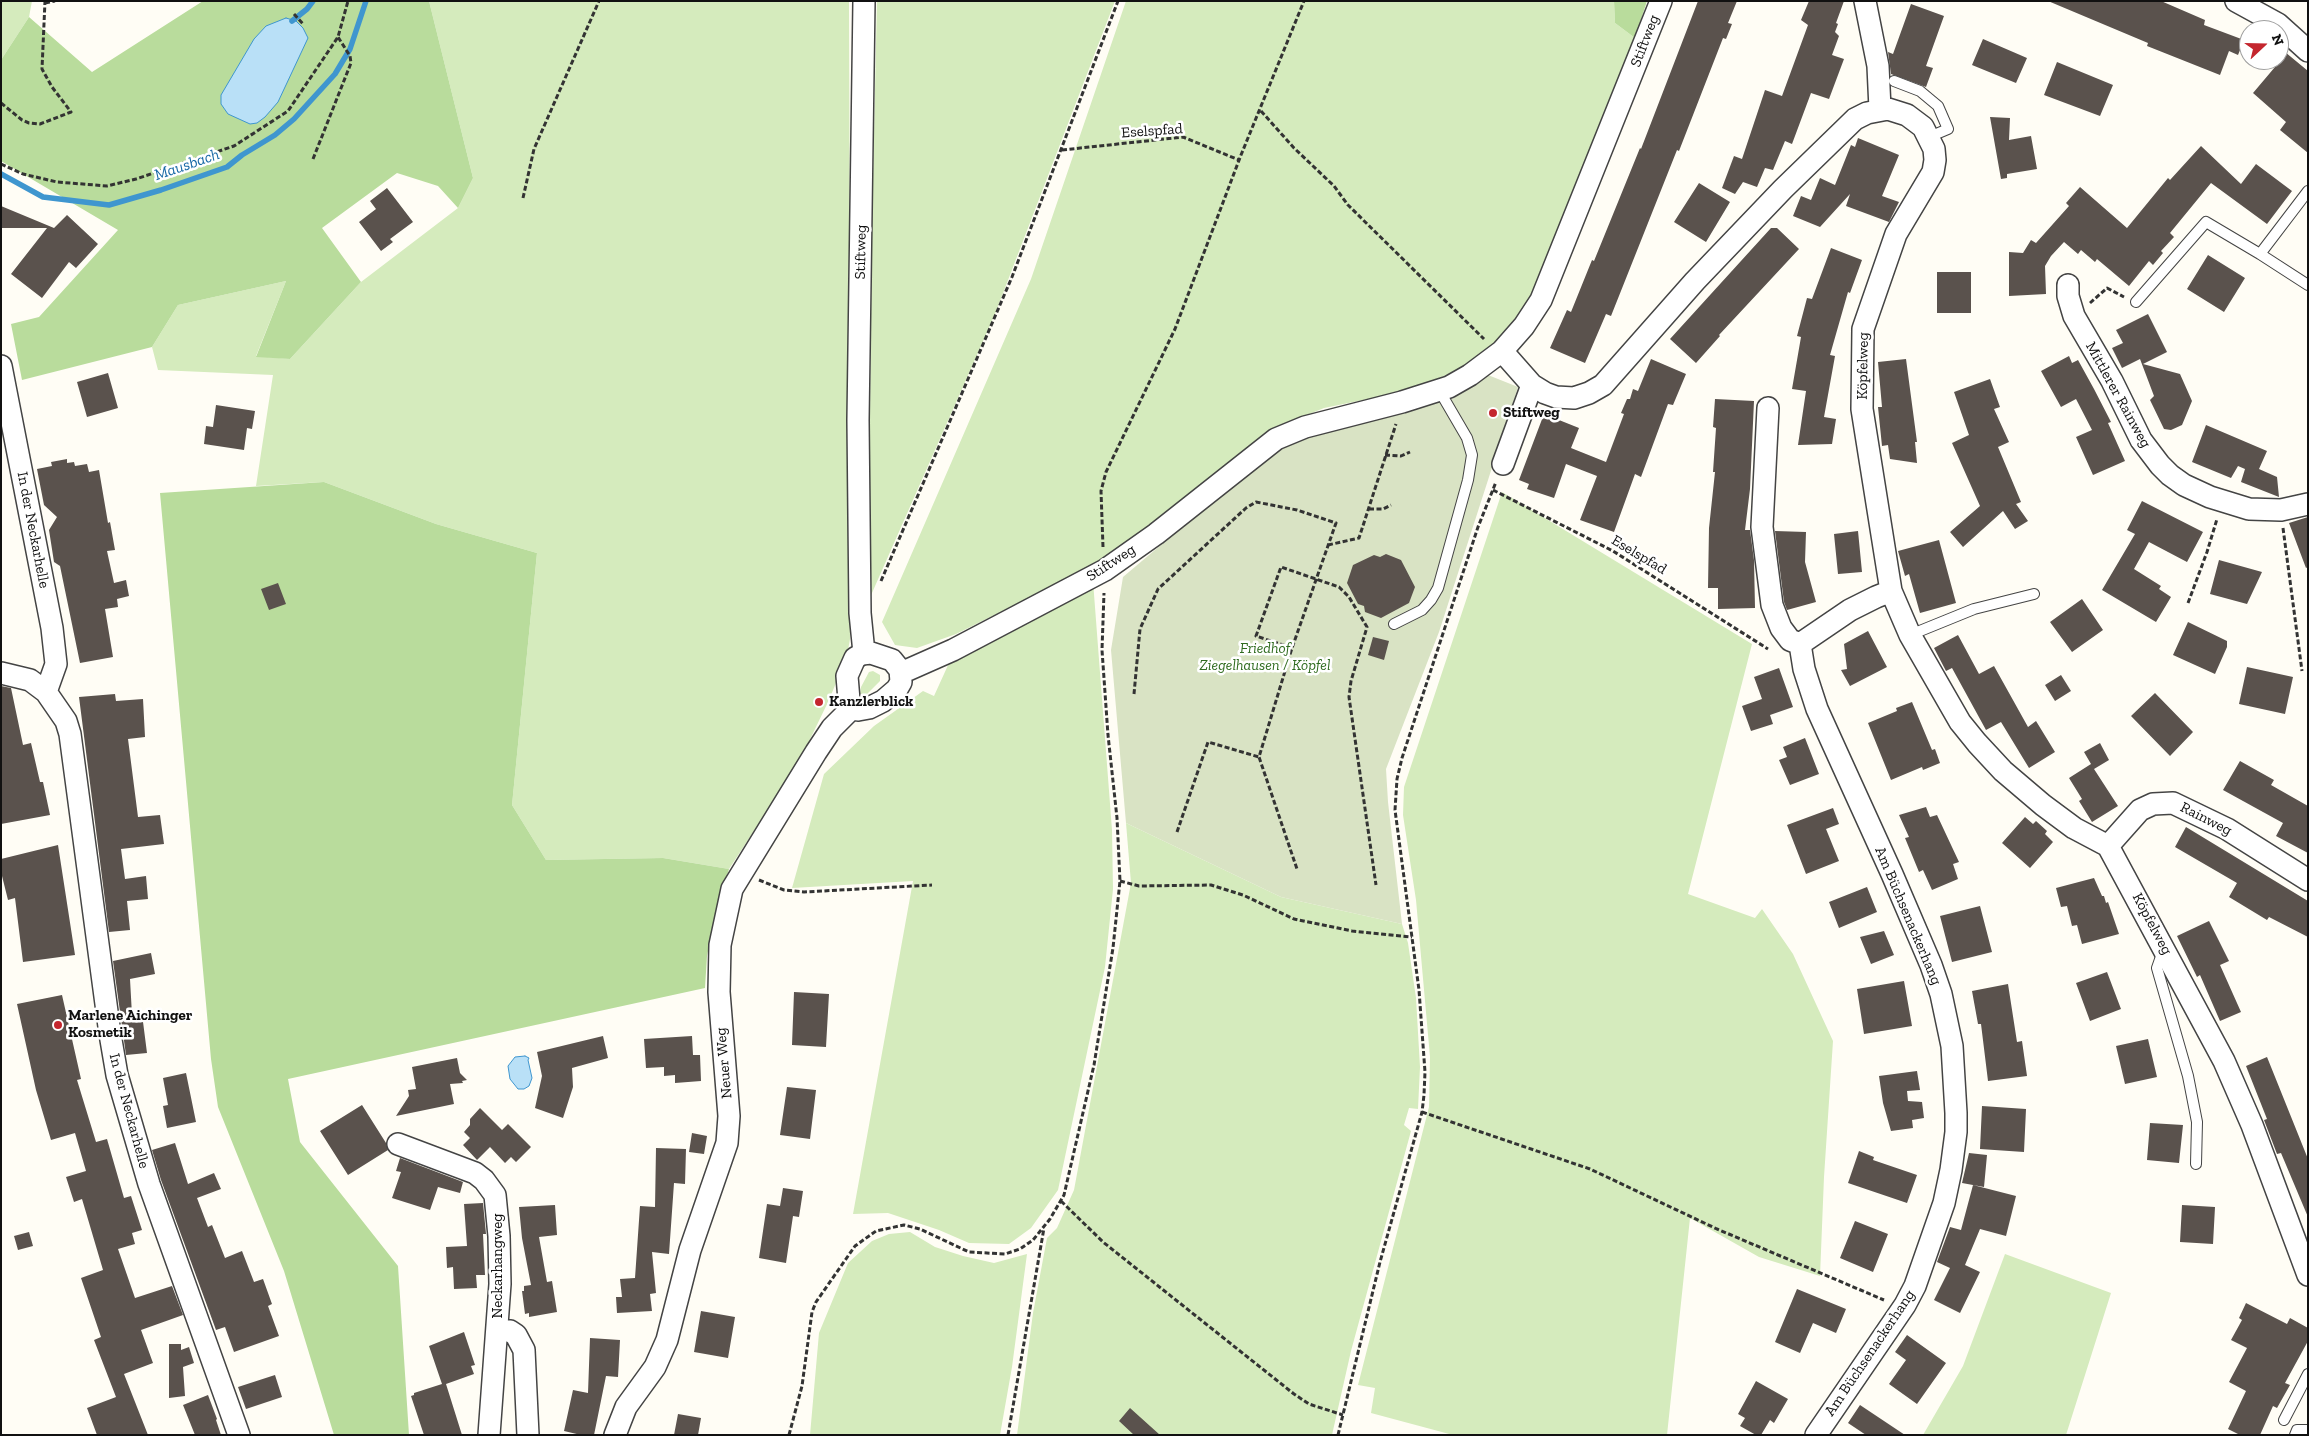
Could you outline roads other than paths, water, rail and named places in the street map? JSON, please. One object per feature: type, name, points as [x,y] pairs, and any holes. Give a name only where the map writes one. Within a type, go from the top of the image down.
[{"type":"street","name":"Stiftweg","points":[[864,1],[858,420],[860,613],[864,653]]},
{"type":"street","name":"Stiftweg","points":[[901,673],[953,650],[1102,572],[1156,534],[1276,439],[1305,427],[1402,402],[1439,390],[1466,378],[1502,352],[1524,326],[1541,300],[1660,1]]},
{"type":"street","points":[[1502,352],[1532,385],[1556,397],[1574,398],[1589,394],[1603,385],[1695,281],[1813,159],[1855,119],[1880,109],[1878,66],[1865,1]]},
{"type":"street","points":[[2236,1],[2278,24],[2308,51]]},
{"type":"street","name":"Köpfelweg","points":[[1880,109],[1888,109],[1907,115],[1923,127],[1929,137],[1935,160],[1933,172],[1896,234],[1863,329],[1862,408],[1891,592],[1910,635],[1960,722],[1977,743],[2003,771],[2043,805],[2074,828],[2108,846],[2224,1061],[2252,1125],[2308,1275]]},
{"type":"street","name":"Mittlerer Rainweg","points":[[2068,284],[2068,301],[2074,316],[2112,381],[2141,440],[2170,475],[2184,485],[2210,497],[2249,510],[2281,510],[2308,504]]},
{"type":"street","name":"In der Neckarhelle","points":[[1,366],[52,628],[56,664],[46,692]]},
{"type":"street","points":[[1503,464],[1532,385]]},
{"type":"street","points":[[1768,408],[1763,537],[1772,605],[1781,628],[1790,640],[1800,644],[1850,610],[1891,592]]},
{"type":"street","name":"Am Büchsenackerhang","points":[[1800,644],[1804,669],[1817,709],[1892,874],[1936,980],[1952,1046],[1956,1113],[1955,1142],[1944,1203],[1915,1286],[1905,1305],[1816,1435]]},
{"type":"street","points":[[864,653],[878,654],[892,660],[901,673],[900,685],[883,701],[865,710],[858,710],[853,707],[847,691],[847,676],[853,660],[864,653]]},
{"type":"street","name":"In der Neckarhelle","points":[[1,673],[30,680],[46,692],[66,721],[70,734],[117,1075],[149,1184],[239,1435]]},
{"type":"street","name":"Neuer Weg","points":[[615,1435],[626,1407],[654,1367],[667,1340],[690,1250],[727,1143],[729,1116],[720,1019],[719,962],[726,910],[732,889],[740,873],[816,752],[832,728],[853,707]]},
{"type":"street","name":"Rainweg","points":[[2108,846],[2140,810],[2153,804],[2173,803],[2227,829],[2308,880]]},
{"type":"street","name":"Neckarhangweg","points":[[398,1144],[475,1172],[484,1180],[495,1195],[499,1236],[498,1330]]},
{"type":"street","points":[[490,1435],[498,1330],[510,1331],[516,1335],[524,1350],[528,1435]]},
{"type":"lane","points":[[1894,82],[1920,91],[1938,106],[1948,129],[1929,137]]},
{"type":"lane","points":[[2260,254],[2308,190]]},
{"type":"lane","points":[[2136,302],[2206,222],[2308,285]]},
{"type":"lane","points":[[1394,624],[1422,610],[1438,588],[1468,480],[1472,455],[1467,438],[1439,390]]},
{"type":"lane","points":[[1910,635],[1974,609],[2034,594]]},
{"type":"lane","points":[[2164,947],[2157,968],[2188,1076],[2197,1122],[2196,1164]]},
{"type":"lane","points":[[2284,1420],[2308,1374]]},
{"type":"lane","points":[[2295,1435],[2297,1430],[2308,1430]]},
{"type":"water","points":[[286,18],[296,21],[303,28],[308,38],[278,102],[257,123],[250,124],[228,114],[221,104],[221,95],[254,39],[266,26]]},
{"type":"water","points":[[525,1056],[529,1058],[532,1078],[529,1086],[524,1089],[518,1089],[510,1079],[508,1066],[515,1057]]},
{"type":"waterway","points":[[292,21],[307,9],[313,1]]},
{"type":"waterway","name":"Mausbach","points":[[1,174],[43,197],[109,205],[161,190],[227,167],[242,155],[275,135],[294,119],[335,74],[350,49],[366,1]]},
{"type":"place","name":"Stiftweg","points":[[1493,413]]},
{"type":"place","name":"Kanzlerblick","points":[[819,702]]},
{"type":"place","name":"Marlene Aichinger Kosmetik","points":[[58,1025]]},
{"type":"park label","name":"Friedhof Ziegelhausen / Köpfel","points":[[1265,658]]}]
